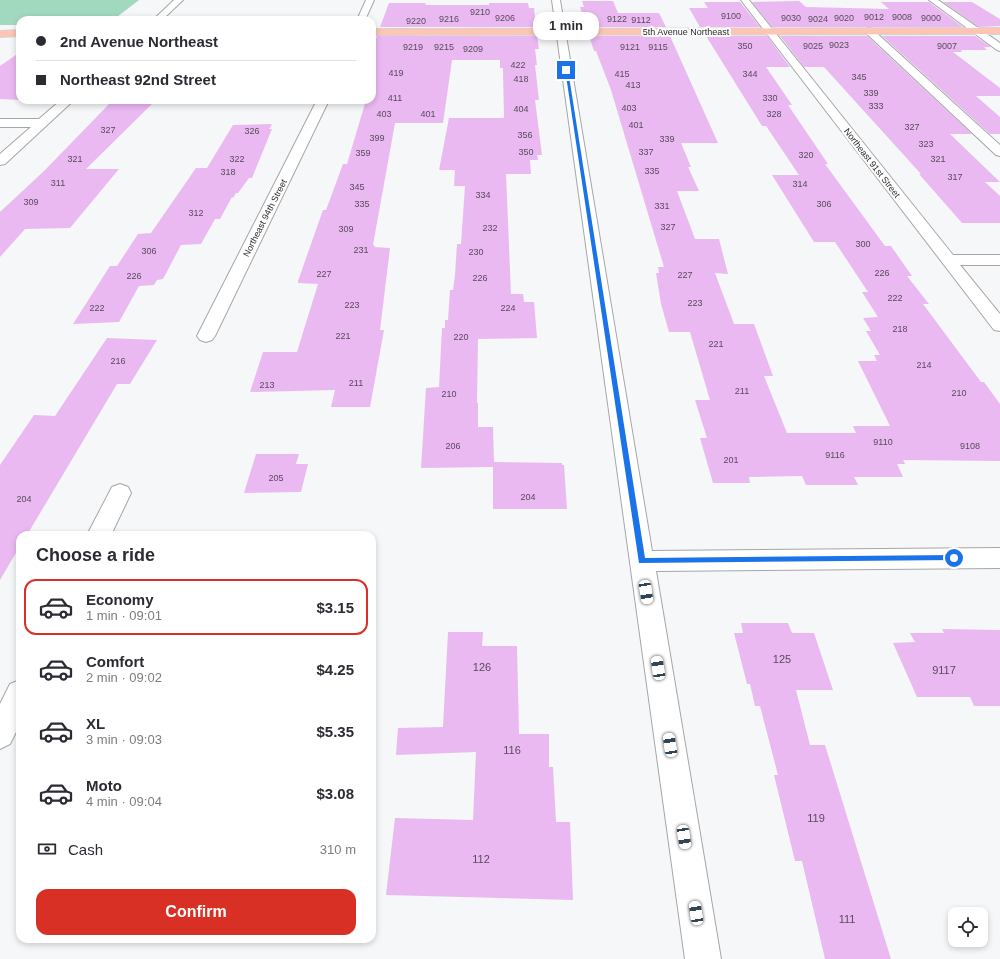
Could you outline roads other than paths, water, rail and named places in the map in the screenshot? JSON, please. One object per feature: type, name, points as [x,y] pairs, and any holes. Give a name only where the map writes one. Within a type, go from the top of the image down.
[{"type":"main road","name":"5th Avenue Northeast","points":[[376,32],[560,26],[770,32],[1000,31]]},
{"type":"main road","points":[[0,34],[16,33]]},
{"type":"street","points":[[161,16],[179,0]]},
{"type":"street","points":[[363,16],[370,0]]},
{"type":"street","points":[[556,0],[703,959]]},
{"type":"street","name":"Northeast 91st Street","points":[[745,0],[1000,326]]},
{"type":"street","points":[[932,0],[1000,48]]},
{"type":"street","points":[[869,31],[1000,152]]},
{"type":"street","points":[[0,161],[64,104]]},
{"type":"street","name":"Northeast 94th Street","points":[[206,336],[321,104]]},
{"type":"street","points":[[0,123],[43,123]]},
{"type":"street","points":[[947,260],[1000,260]]},
{"type":"street","points":[[101,531],[120,492]]},
{"type":"street","points":[[641,561],[1000,558]]},
{"type":"street","points":[[0,734],[16,702]]}]
